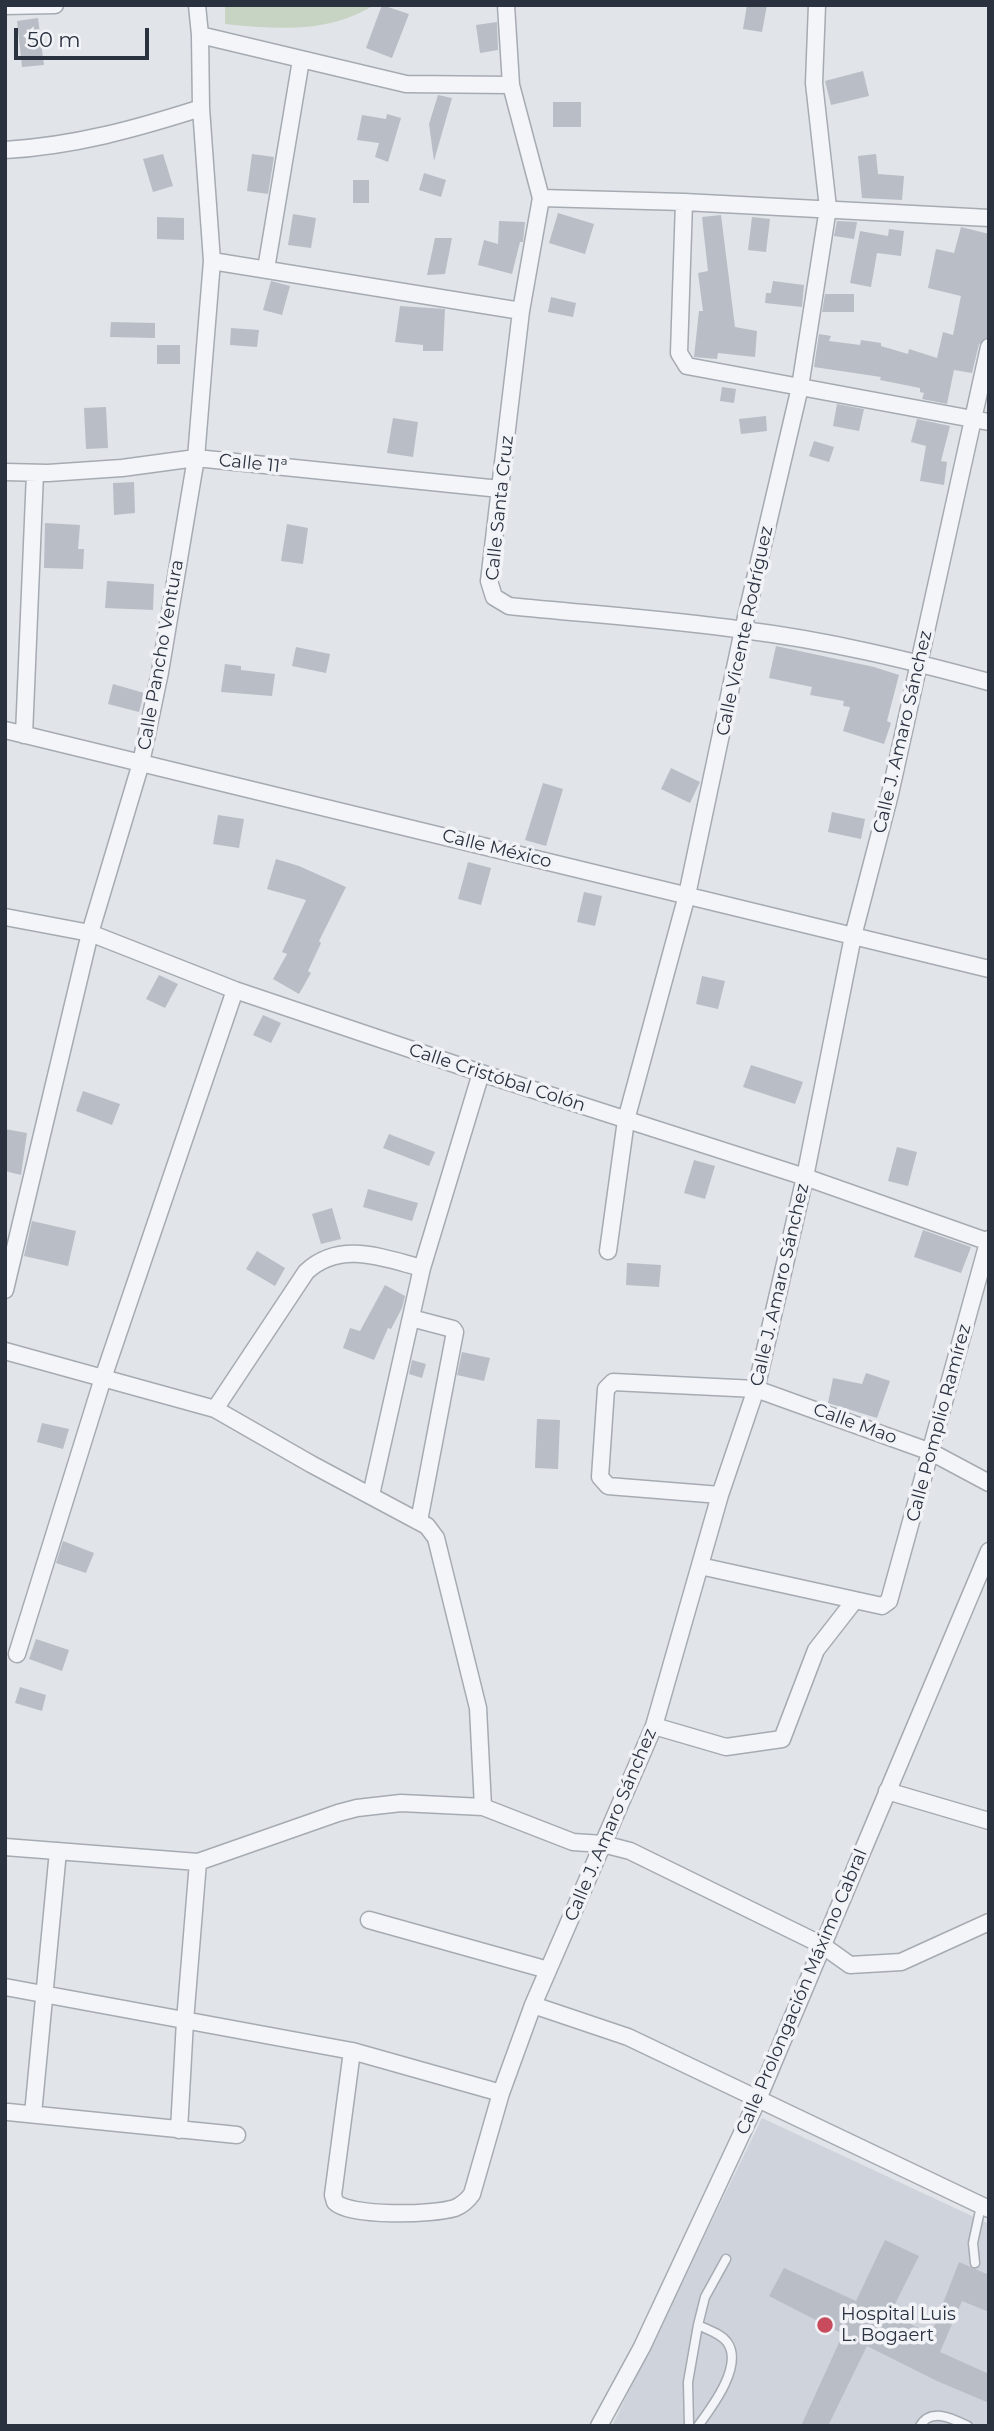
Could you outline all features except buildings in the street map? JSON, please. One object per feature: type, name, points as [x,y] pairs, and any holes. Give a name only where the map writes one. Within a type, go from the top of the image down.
[{"type":"street","points":[[5,6],[55,5]]},
{"type":"street","name":"Calle Pancho Ventura","points":[[5,1290],[90,933],[141,763],[160,672],[196,458],[212,261],[197,5]]},
{"type":"street","name":"Calle Santa Cruz","points":[[506,5],[511,85],[541,198],[521,311],[489,581],[494,597],[509,606],[743,629],[813,640],[920,663],[989,682]]},
{"type":"street","name":"Calle Vicente Rodríguez","points":[[608,1251],[626,1120],[687,895],[743,629],[800,387],[828,208],[814,83],[817,5]]},
{"type":"street","points":[[200,35],[406,84],[511,85]]},
{"type":"street","points":[[266,269],[301,60]]},
{"type":"street","points":[[5,150],[49,147],[119,134],[201,108]]},
{"type":"street","points":[[541,198],[828,208],[989,218]]},
{"type":"street","points":[[684,202],[679,353],[687,366],[989,422]]},
{"type":"street","points":[[212,261],[521,311]]},
{"type":"street","name":"Calle J. Amaro Sánchez","points":[[352,2050],[333,2195],[335,2202],[345,2209],[427,2213],[453,2208],[467,2201],[472,2194],[501,2093],[533,2005],[654,1726],[720,1495],[756,1389],[805,1177],[853,936],[890,794],[989,346]]},
{"type":"street","name":"Calle 11ª","points":[[5,472],[122,468],[196,458],[500,489]]},
{"type":"street","points":[[24,735],[35,473]]},
{"type":"street","name":"Calle México","points":[[5,730],[989,969]]},
{"type":"street","name":"Calle Cristóbal Colón","points":[[5,917],[90,933],[235,990],[481,1073],[805,1177],[989,1241]]},
{"type":"street","points":[[17,1654],[103,1378],[235,990]]},
{"type":"street","points":[[371,1495],[422,1268],[481,1073]]},
{"type":"street","name":"Calle Pomplio Ramírez","points":[[855,1600],[886,1605],[889,1601],[989,1241]]},
{"type":"street","points":[[215,1409],[306,1272],[313,1266],[336,1255],[361,1252],[422,1268]]},
{"type":"street","points":[[411,1318],[453,1329],[455,1332],[419,1521]]},
{"type":"street","points":[[5,1351],[215,1409],[427,1526],[436,1538],[478,1708],[483,1807]]},
{"type":"street","name":"Calle Mao","points":[[720,1495],[608,1486],[603,1483],[600,1477],[606,1389],[613,1382],[756,1389],[931,1452],[989,1483]]},
{"type":"street","name":"Calle Prolongación Máximo Cabral","points":[[599,2426],[642,2347],[758,2099],[989,1551]]},
{"type":"street","points":[[654,1726],[726,1748],[782,1739],[817,1650],[855,1600],[700,1566]]},
{"type":"street","points":[[887,1791],[989,1821]]},
{"type":"street","points":[[5,1847],[198,1862],[357,1808],[401,1803],[483,1807],[573,1842],[603,1844],[630,1852],[822,1945],[850,1965],[901,1962],[989,1922]]},
{"type":"street","points":[[33,2114],[58,1851]]},
{"type":"street","points":[[179,2130],[184,2021],[198,1862]]},
{"type":"street","points":[[369,1920],[548,1970]]},
{"type":"street","points":[[5,1987],[352,2050],[501,2093]]},
{"type":"street","points":[[533,2005],[628,2037],[985,2207]]},
{"type":"street","points":[[8,2112],[237,2135]]},
{"type":"lane","points":[[975,2263],[973,2243],[985,2207]]},
{"type":"lane","points":[[689,2426],[688,2382],[698,2325],[705,2297],[726,2259]]},
{"type":"lane","points":[[698,2325],[720,2335],[729,2344],[734,2359],[728,2377],[698,2426]]},
{"type":"lane","points":[[920,2426],[924,2419],[932,2416],[948,2417],[968,2426]]},
{"type":"shaded area","name":"Hospital Luis L. Bogaert","points":[[762,2118],[989,2224],[989,2426],[612,2426]]},
{"type":"green space","points":[[225,5],[374,5],[339,21],[283,28],[225,24]]},
{"type":"place","name":"Hospital Luis L. Bogaert","points":[[825,2325]]}]
